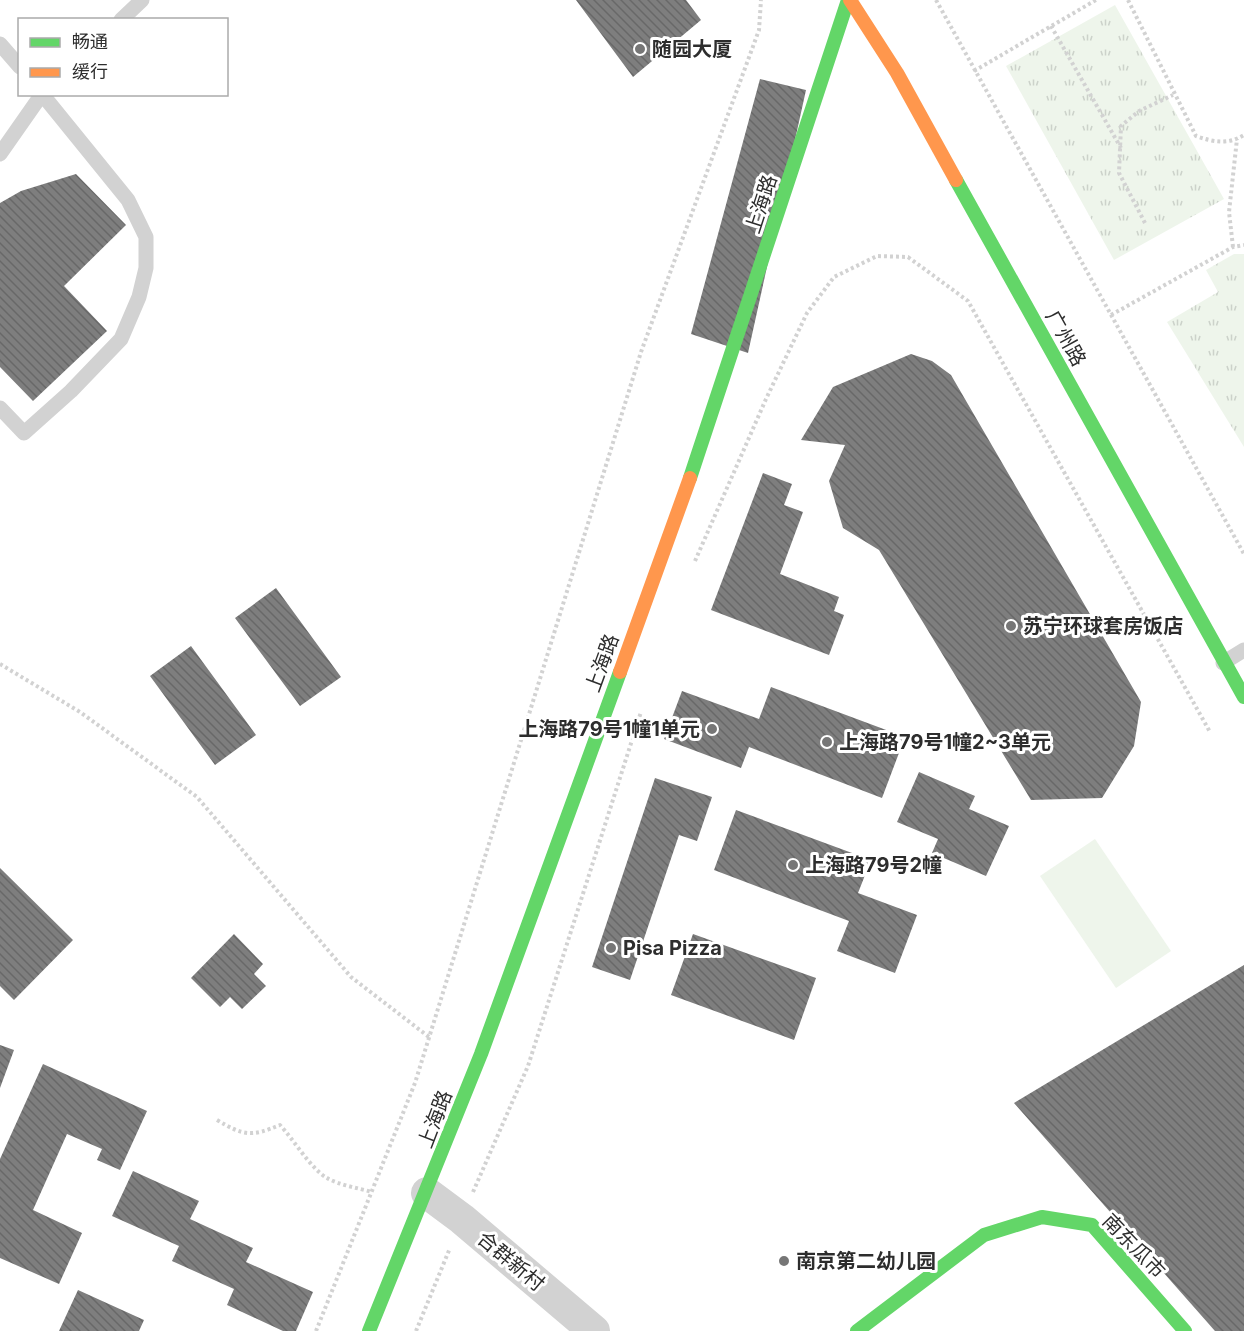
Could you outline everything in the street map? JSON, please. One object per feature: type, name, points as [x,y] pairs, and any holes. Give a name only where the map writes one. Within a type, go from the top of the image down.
[{"type":"main road","name":"广州路","points":[[849,0],[897,73],[1223,663],[1244,697]]},
{"type":"main road","name":"上海路","points":[[369,1331],[427,1193],[481,1054],[699,453],[849,0]]},
{"type":"main road","name":"南东瓜市","points":[[857,1331],[984,1236],[1042,1217],[1092,1225],[1185,1331]]},
{"type":"street","name":"合群新村","points":[[427,1193],[462,1219],[594,1331]]},
{"type":"lane","points":[[123,18],[142,0]]},
{"type":"lane","points":[[0,44],[18,66]]},
{"type":"lane","points":[[0,154],[41,96]]},
{"type":"lane","points":[[0,408],[24,433],[71,391],[122,339],[139,297],[146,268],[146,237],[128,200],[44,96]]},
{"type":"lane","points":[[1223,663],[1244,650]]},
{"type":"path","points":[[316,1331],[415,1083],[641,352],[759,30],[761,0]]},
{"type":"path","points":[[936,0],[1242,546],[1244,554]]},
{"type":"path","points":[[974,71],[1096,0]]},
{"type":"path","points":[[1128,0],[1173,95],[1196,136],[1217,143],[1237,140],[1244,135]]},
{"type":"path","points":[[1051,26],[1121,148]]},
{"type":"path","points":[[1145,223],[1119,172],[1121,126],[1139,111],[1173,95]]},
{"type":"path","points":[[1233,247],[1229,212],[1237,140]]},
{"type":"path","points":[[1111,315],[1233,247],[1244,245]]},
{"type":"path","points":[[694,564],[766,399],[807,313],[821,291],[834,277],[877,256],[908,257],[968,301],[1210,732]]},
{"type":"path","points":[[0,664],[80,712],[197,797],[351,977],[429,1037]]},
{"type":"path","points":[[416,1331],[528,1066],[642,708]]},
{"type":"path","points":[[217,1120],[245,1135],[259,1134],[280,1125],[300,1148],[305,1158],[326,1178],[372,1192]]},
{"type":"green space","points":[[1115,5],[1224,199],[1114,260],[1006,66]]},
{"type":"green space","points":[[1234,254],[1244,254],[1244,447],[1167,322],[1218,292],[1206,270]]},
{"type":"green space","points":[[1095,839],[1171,951],[1116,988],[1040,876]]},
{"type":"building","name":"随园大厦","points":[[576,0],[686,0],[701,20],[633,77]]},
{"type":"building","points":[[760,79],[806,90],[748,353],[691,334]]},
{"type":"building","points":[[76,174],[126,225],[64,286],[107,331],[33,401],[0,367],[0,203],[21,191]]},
{"type":"building","name":"苏宁环球套房饭店","points":[[911,354],[932,361],[951,375],[1141,702],[1134,746],[1102,798],[1031,800],[879,550],[843,528],[829,481],[845,445],[801,440],[833,387]]},
{"type":"building","points":[[763,473],[792,484],[784,505],[803,512],[780,574],[839,597],[834,611],[844,615],[829,655],[711,610]]},
{"type":"building","points":[[276,588],[341,677],[300,706],[235,618]]},
{"type":"building","points":[[191,646],[256,735],[215,765],[150,676]]},
{"type":"building","name":"上海路79号1幢2~3单元","points":[[771,687],[905,737],[882,798],[749,747],[741,768],[664,739],[682,691],[759,719]]},
{"type":"building","points":[[919,772],[975,796],[969,809],[1009,826],[986,876],[932,853],[938,839],[897,822]]},
{"type":"building","points":[[655,778],[712,797],[697,841],[679,835],[630,980],[592,967]]},
{"type":"building","name":"上海路79号2幢","points":[[736,810],[871,860],[858,893],[917,915],[895,973],[837,951],[849,921],[714,870]]},
{"type":"building","points":[[0,868],[73,940],[14,1000],[0,986]]},
{"type":"building","points":[[234,934],[263,964],[254,974],[266,986],[242,1009],[230,997],[220,1007],[191,978]]},
{"type":"building","points":[[693,934],[816,978],[794,1040],[671,995]]},
{"type":"building","points":[[1244,965],[1244,1331],[1215,1331],[1014,1103]]},
{"type":"building","points":[[0,1045],[14,1050],[0,1088]]},
{"type":"building","points":[[43,1064],[147,1111],[120,1170],[97,1160],[102,1149],[67,1134],[33,1210],[82,1233],[59,1284],[0,1258],[0,1159]]},
{"type":"building","points":[[133,1171],[199,1201],[190,1219],[253,1248],[246,1262],[313,1292],[296,1331],[283,1331],[227,1305],[234,1289],[172,1261],[179,1246],[112,1216]]},
{"type":"building","points":[[78,1290],[144,1320],[139,1331],[59,1331]]},
{"type":"traffic: fast","points":[[690,478],[848,0]]},
{"type":"traffic: fast","points":[[956,180],[1244,697]]},
{"type":"traffic: fast","points":[[369,1331],[481,1054],[620,672]]},
{"type":"traffic: fast","points":[[857,1331],[984,1235],[1042,1217],[1092,1225],[1185,1331]]},
{"type":"traffic: slow","points":[[850,0],[897,73],[956,180]]},
{"type":"traffic: slow","points":[[620,672],[690,478]]},
{"type":"place","name":"随园大厦","points":[[640,49]]},
{"type":"place","name":"苏宁环球套房饭店","points":[[1011,626]]},
{"type":"place","name":"上海路79号1幢1单元","points":[[712,729]]},
{"type":"place","name":"上海路79号1幢2~3单元","points":[[827,742]]},
{"type":"place","name":"上海路79号2幢","points":[[793,865]]},
{"type":"place","name":"Pisa Pizza","points":[[611,948]]},
{"type":"place","name":"南京第二幼儿园","points":[[784,1261]]}]
